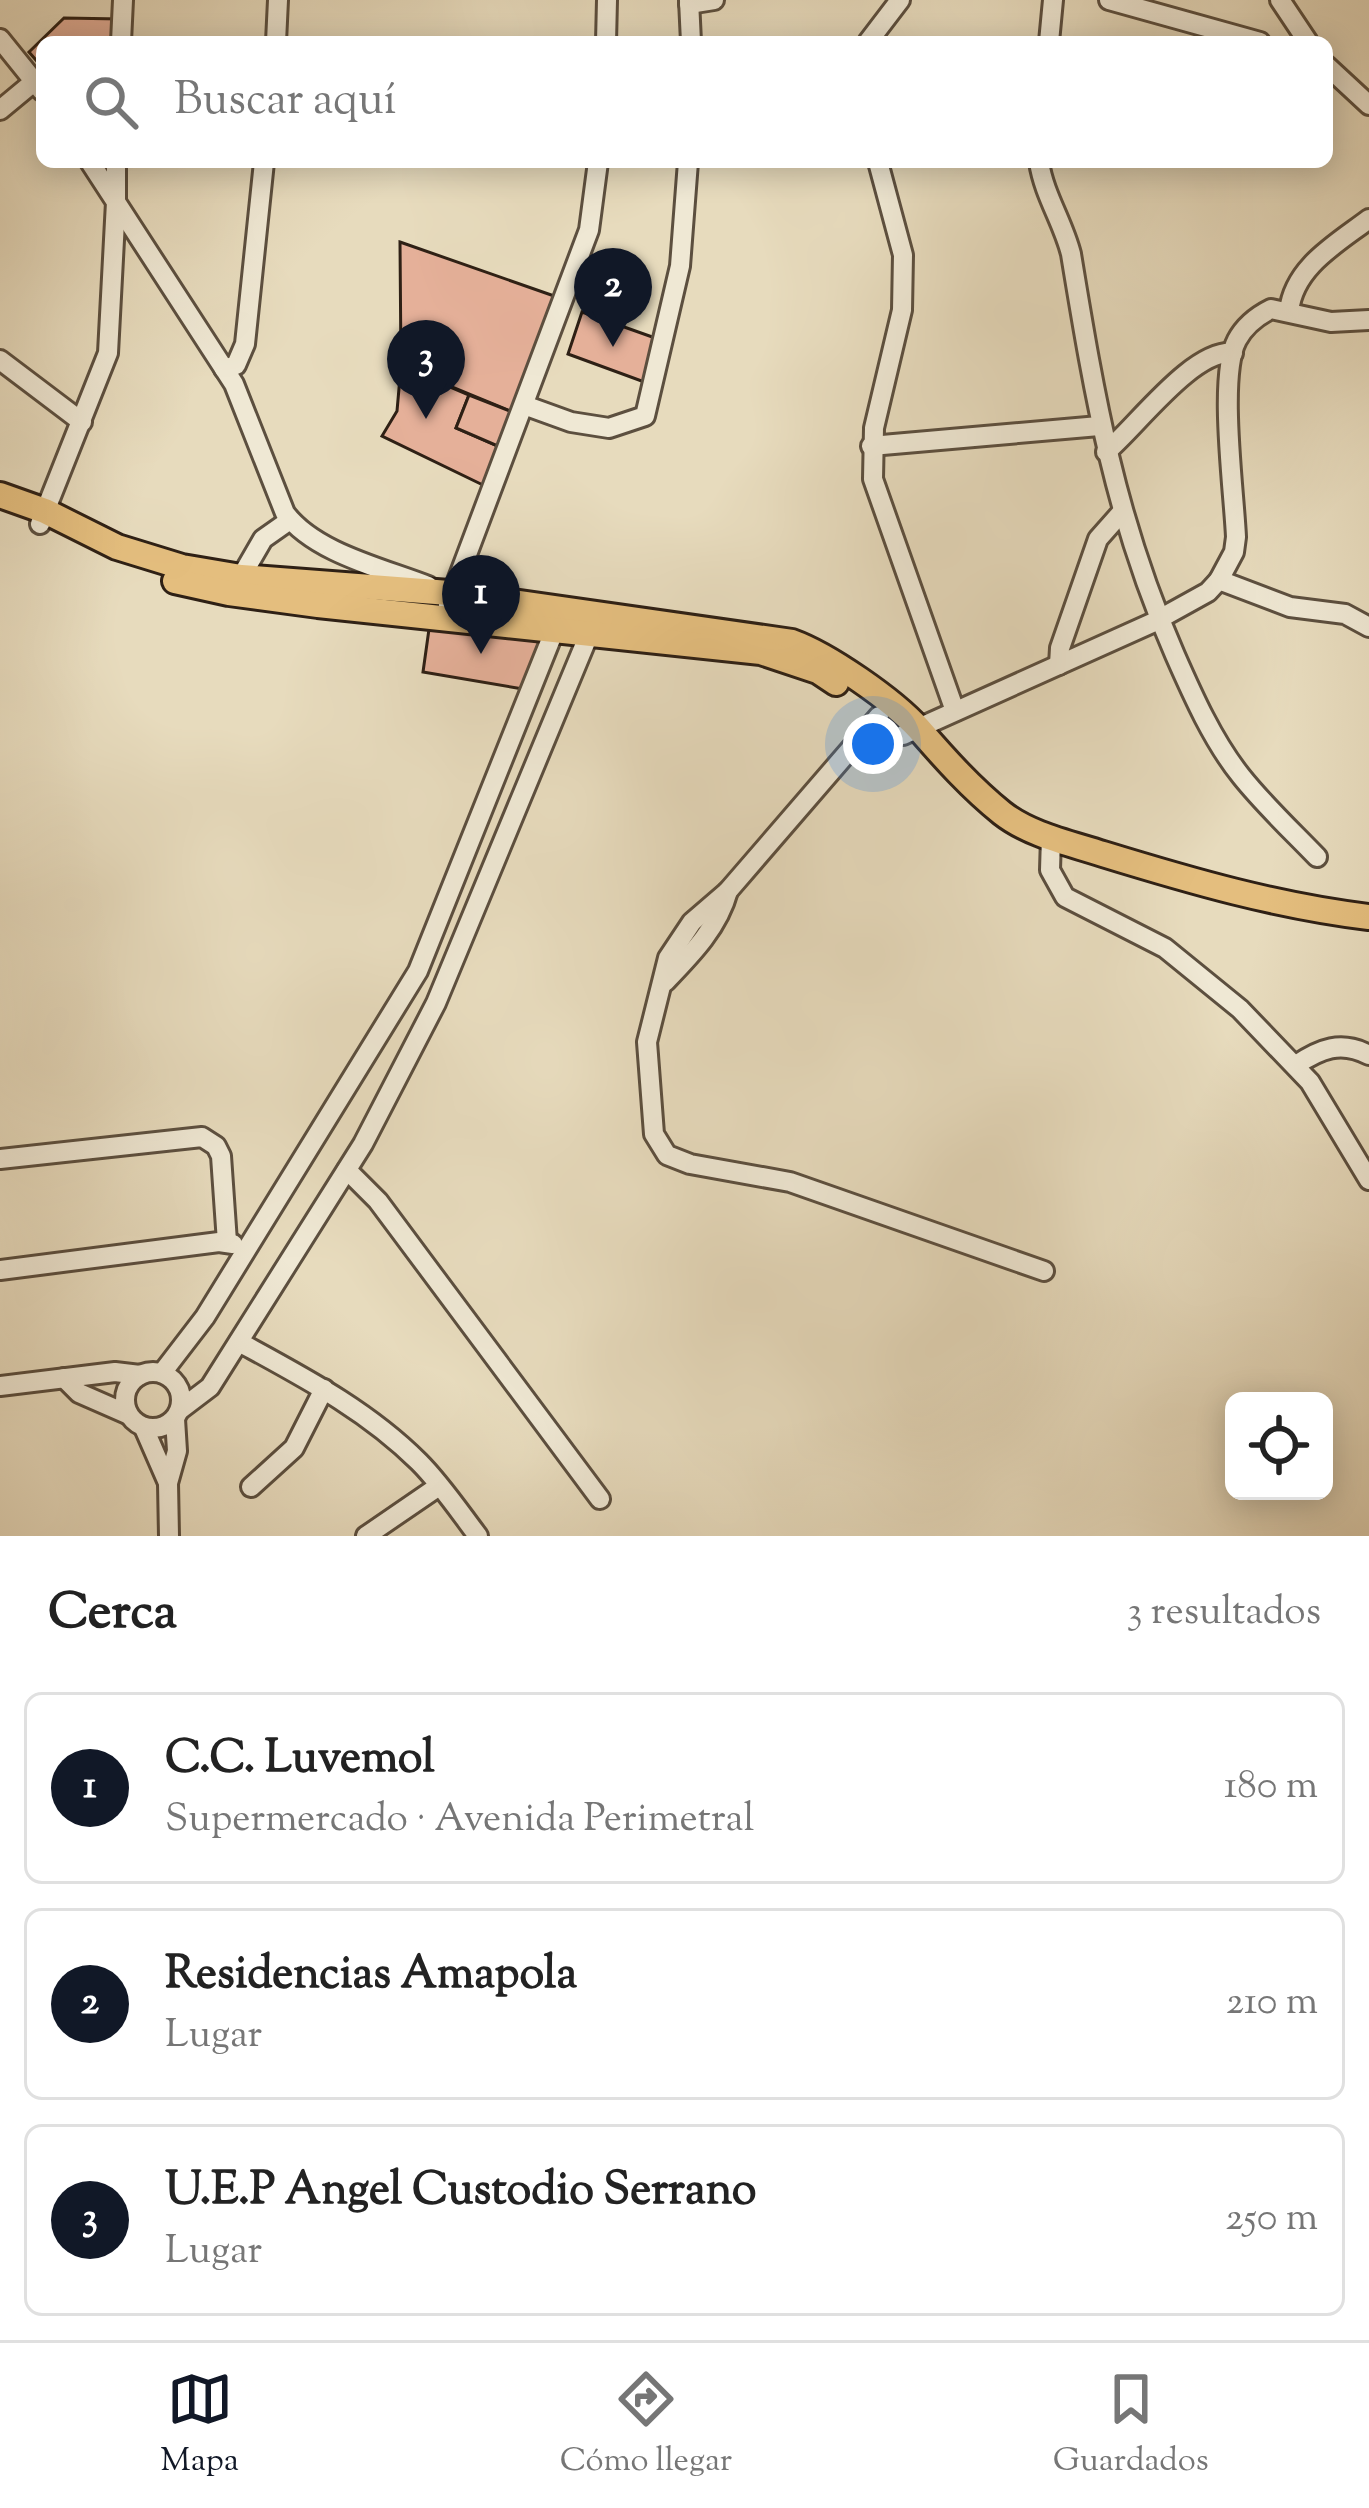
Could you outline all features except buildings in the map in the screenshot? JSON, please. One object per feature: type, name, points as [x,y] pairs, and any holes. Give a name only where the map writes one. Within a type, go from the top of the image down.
[{"type":"main road","points":[[0,495],[134,568],[170,580],[251,596],[448,605]]},
{"type":"main road","points":[[0,511],[43,518],[182,567],[241,577],[559,620],[792,642],[831,660],[1005,816],[1051,838],[1268,901],[1369,917]]},
{"type":"main road","points":[[593,624],[788,659],[818,671],[879,716],[910,731]]},
{"type":"street","points":[[119,36],[123,0]]},
{"type":"street","points":[[276,36],[278,0]]},
{"type":"street","points":[[606,36],[607,0]]},
{"type":"street","points":[[691,36],[689,2],[714,0]]},
{"type":"street","points":[[873,36],[900,0]]},
{"type":"street","points":[[1050,36],[1053,0]]},
{"type":"street","points":[[1109,0],[1238,36]]},
{"type":"street","points":[[1280,0],[1304,36]]},
{"type":"street","points":[[0,38],[36,83]]},
{"type":"street","points":[[1333,71],[1369,105]]},
{"type":"street","points":[[0,110],[36,90]]},
{"type":"street","points":[[94,168],[224,368],[296,528],[448,605],[589,230],[597,168]]},
{"type":"street","points":[[43,518],[108,353],[116,168]]},
{"type":"street","points":[[224,368],[236,365],[245,344],[263,168]]},
{"type":"street","points":[[524,405],[571,422],[609,428],[646,416],[680,266],[688,168]]},
{"type":"street","points":[[880,168],[903,255],[902,310],[871,446],[873,479],[955,711]]},
{"type":"street","points":[[1040,168],[1071,254],[1099,426],[1121,513],[1159,618],[1195,699],[1240,775],[1316,857]]},
{"type":"street","points":[[1289,311],[1292,291],[1304,272],[1369,219]]},
{"type":"street","points":[[910,731],[1208,592],[1234,552],[1236,537],[1228,369],[1233,353],[1254,318],[1271,309],[1331,322],[1369,320]]},
{"type":"street","points":[[1106,452],[1198,364],[1216,353],[1233,353]]},
{"type":"street","points":[[0,360],[82,422]]},
{"type":"street","points":[[871,446],[1099,426]]},
{"type":"street","points":[[1059,664],[1060,648],[1098,539],[1121,513]]},
{"type":"street","points":[[241,577],[263,539],[290,520]]},
{"type":"street","points":[[1219,580],[1274,603],[1345,614],[1369,627]]},
{"type":"street","points":[[161,1373],[205,1317],[418,971],[559,620]]},
{"type":"street","points":[[145,1428],[156,1429],[210,1387],[347,1170],[436,1003],[593,624]]},
{"type":"street","points":[[879,716],[728,891],[723,910],[709,931],[661,986],[651,1012],[647,1056],[652,1125],[667,1155],[718,1172],[790,1182],[1044,1271]]},
{"type":"street","points":[[1051,838],[1050,871],[1065,897],[1144,935],[1196,970],[1296,1065],[1369,1180]]},
{"type":"street","points":[[1296,1065],[1327,1047],[1369,1054]]},
{"type":"street","points":[[0,1159],[197,1136],[207,1139],[220,1156],[227,1242]]},
{"type":"street","points":[[347,1170],[378,1201],[600,1499]]},
{"type":"street","points":[[0,1270],[227,1242],[247,1250]]},
{"type":"street","points":[[239,1342],[324,1389],[384,1431],[439,1486],[478,1536]]},
{"type":"street","points":[[0,1386],[115,1372],[161,1373],[178,1387],[177,1451],[168,1483],[169,1536]]},
{"type":"street","points":[[128,1414],[125,1392],[140,1375]]},
{"type":"street","points":[[64,1378],[79,1393],[128,1414],[145,1428],[168,1483]]},
{"type":"street","points":[[251,1487],[294,1448],[324,1389]]},
{"type":"street","points":[[366,1536],[439,1486]]},
{"type":"place","name":"Residencias Amapola","points":[[613,347]]},
{"type":"place","name":"U.E.P Angel Custodio Serrano","points":[[426,419]]},
{"type":"place","name":"C.C. Luvemol","points":[[481,654]]}]
